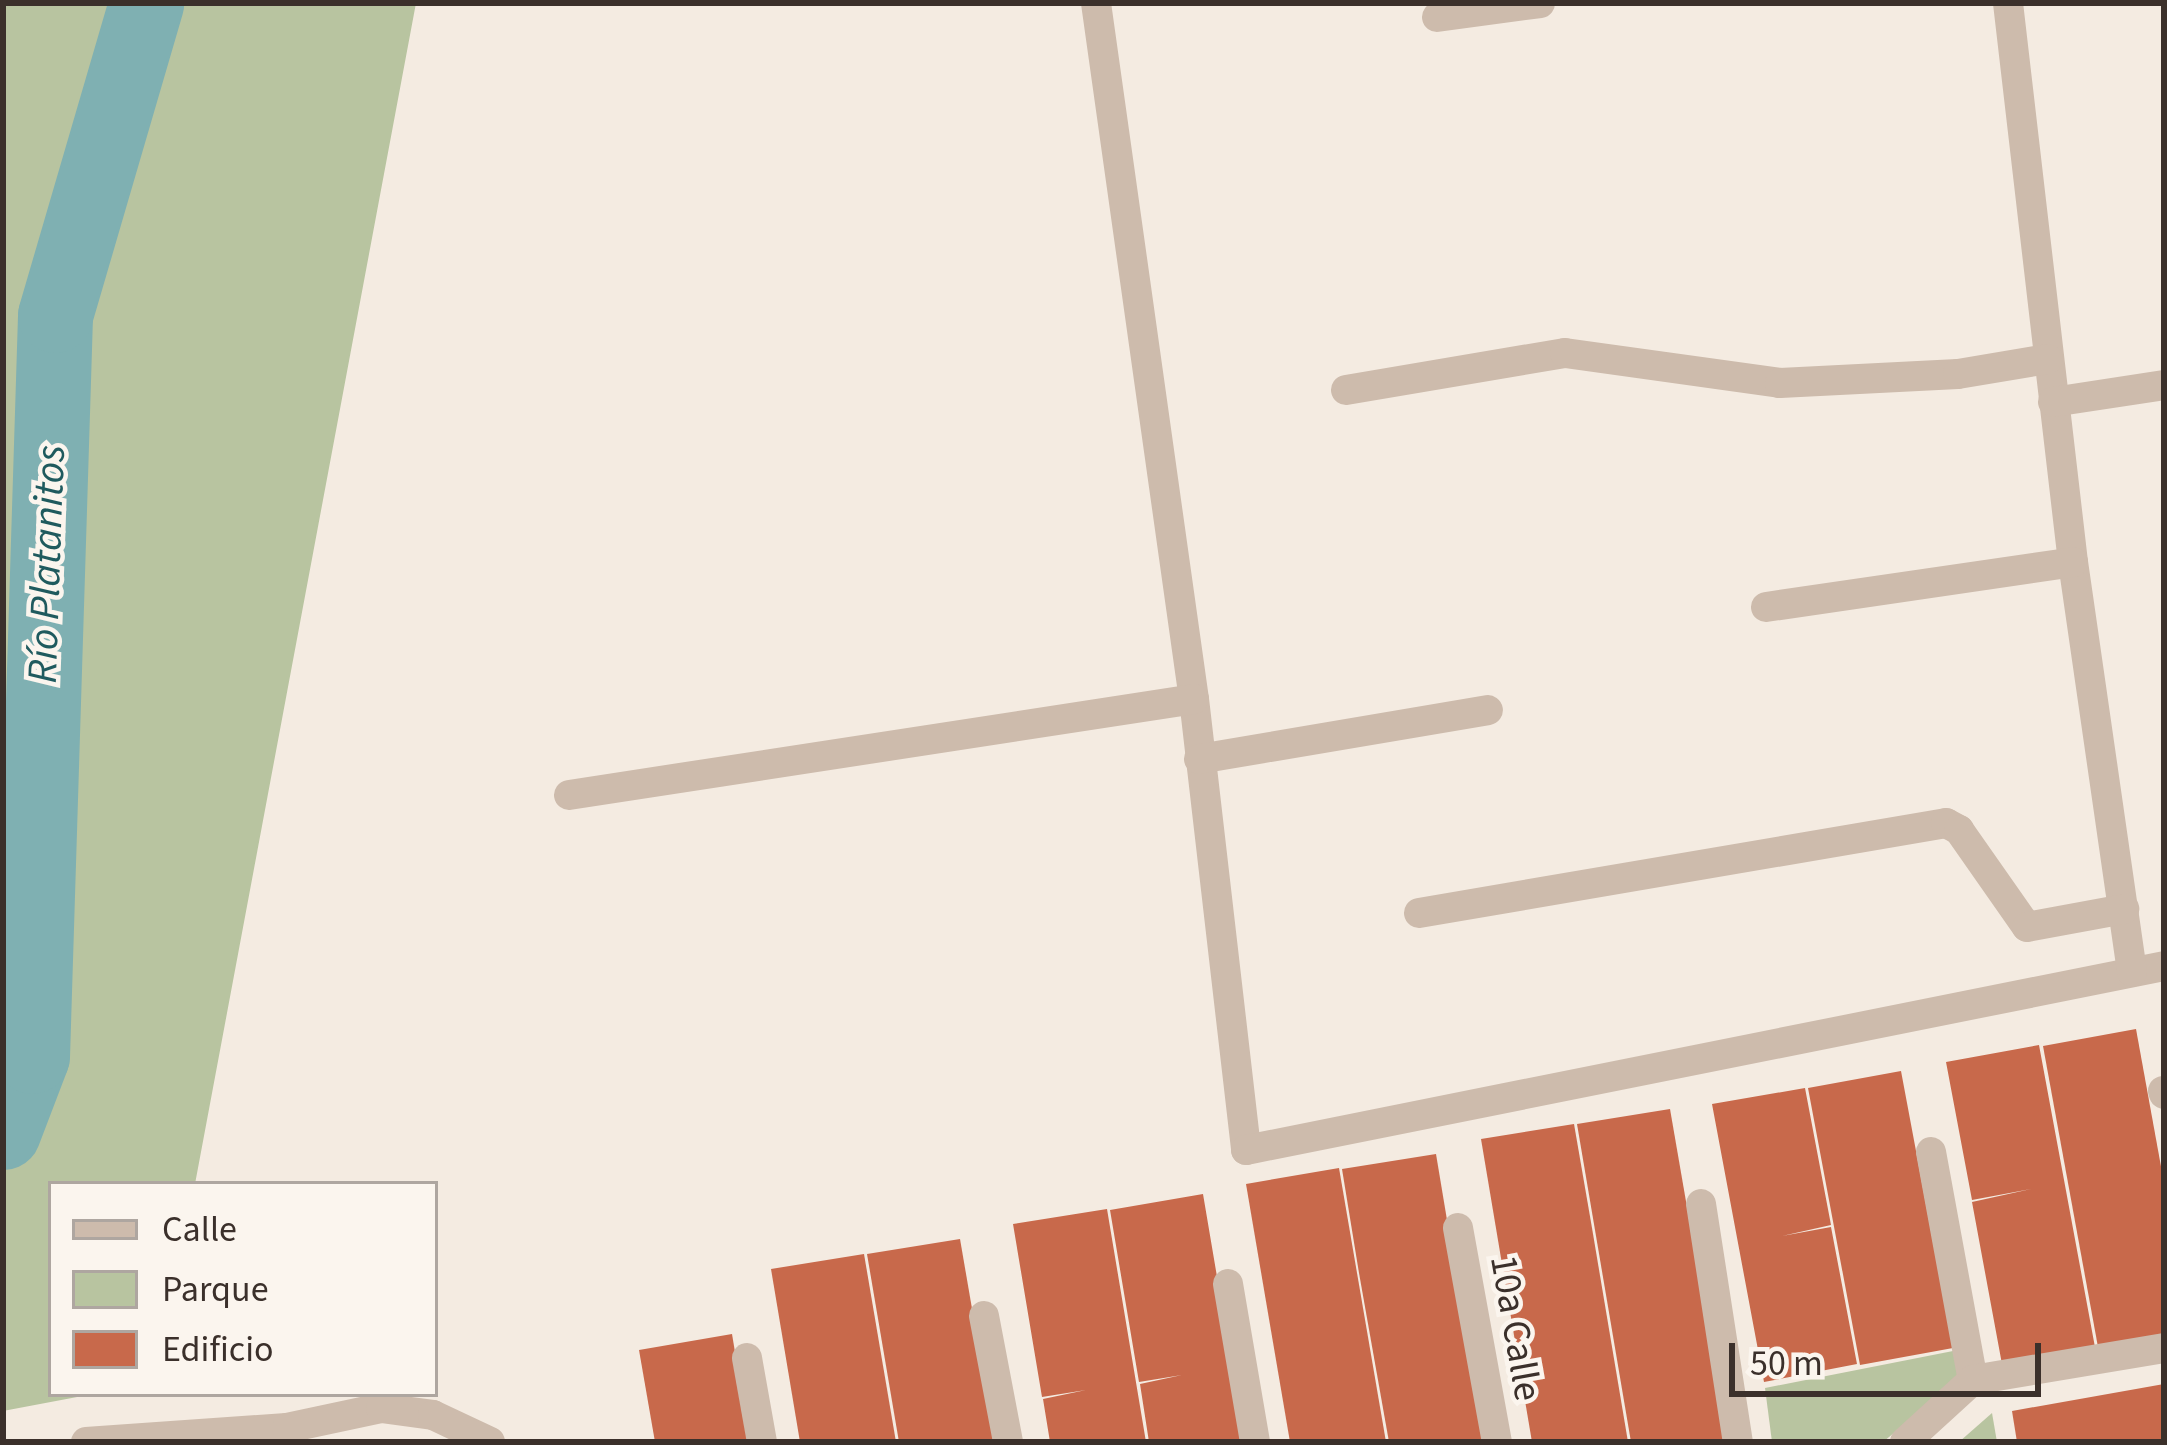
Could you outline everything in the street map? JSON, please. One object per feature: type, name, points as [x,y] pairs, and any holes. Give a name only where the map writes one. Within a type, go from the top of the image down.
[{"type":"street","points":[[1096,3],[1194,699],[1246,1150],[2164,966]]},
{"type":"street","points":[[1437,17],[1540,3]]},
{"type":"street","points":[[2008,3],[2073,562],[2132,972]]},
{"type":"street","points":[[1346,390],[1565,353],[1780,383],[1958,374],[2048,359]]},
{"type":"street","points":[[2054,403],[2164,385]]},
{"type":"street","points":[[1766,607],[2073,562]]},
{"type":"street","points":[[569,795],[1194,699]]},
{"type":"street","points":[[1199,759],[1488,710]]},
{"type":"street","points":[[1419,914],[1946,823],[1959,830],[2026,926],[2125,909]]},
{"type":"street","points":[[1931,1152],[1973,1380]]},
{"type":"street","points":[[1701,1204],[1738,1442]]},
{"type":"street","name":"10a Calle","points":[[1458,1228],[1497,1442]]},
{"type":"street","points":[[1228,1284],[1256,1442]]},
{"type":"street","points":[[984,1316],[1007,1442]]},
{"type":"street","points":[[1905,1442],[1973,1380],[2164,1348]]},
{"type":"street","points":[[747,1358],[762,1442]]},
{"type":"street","points":[[86,1442],[283,1435],[381,1408],[433,1415],[490,1442]]},
{"type":"green space","points":[[3,3],[416,3],[196,1181],[48,1181],[48,1397],[77,1397],[3,1411]]},
{"type":"green space","points":[[1953,1351],[1959,1379],[1883,1442],[1772,1442],[1765,1388]]},
{"type":"green space","points":[[1992,1413],[1997,1442],[1959,1442]]},
{"type":"building","points":[[2136,1029],[2164,1183],[2164,1347],[2100,1358],[2043,1046]]},
{"type":"building","points":[[2039,1045],[2097,1358],[2004,1375],[1972,1202],[2031,1189],[1972,1200],[1946,1062]]},
{"type":"building","points":[[1901,1071],[1953,1348],[1860,1365],[1808,1088]]},
{"type":"building","points":[[1805,1088],[1831,1225],[1782,1236],[1831,1227],[1857,1364],[1764,1382],[1712,1104]]},
{"type":"building","points":[[1670,1109],[1727,1442],[1631,1442],[1577,1124]]},
{"type":"building","points":[[1574,1124],[1628,1442],[1532,1442],[1481,1139]]},
{"type":"building","points":[[1436,1154],[1484,1442],[1389,1442],[1359,1273],[1342,1169]]},
{"type":"building","points":[[1339,1168],[1386,1442],[1290,1442],[1246,1184]]},
{"type":"building","points":[[1203,1194],[1245,1442],[1149,1442],[1140,1384],[1182,1375],[1139,1382],[1110,1210]]},
{"type":"building","points":[[1107,1209],[1146,1442],[1050,1442],[1043,1399],[1086,1390],[1042,1397],[1013,1224]]},
{"type":"building","points":[[960,1239],[995,1442],[899,1442],[867,1254]]},
{"type":"building","points":[[864,1254],[896,1442],[800,1442],[771,1269]]},
{"type":"building","points":[[732,1334],[750,1442],[655,1442],[639,1350]]},
{"type":"building","points":[[2164,1384],[2164,1442],[2017,1442],[2012,1411]]},
{"type":"waterway","name":"Río Platanitos","points":[[3,1132],[32,1056],[55,315],[146,3]]}]
